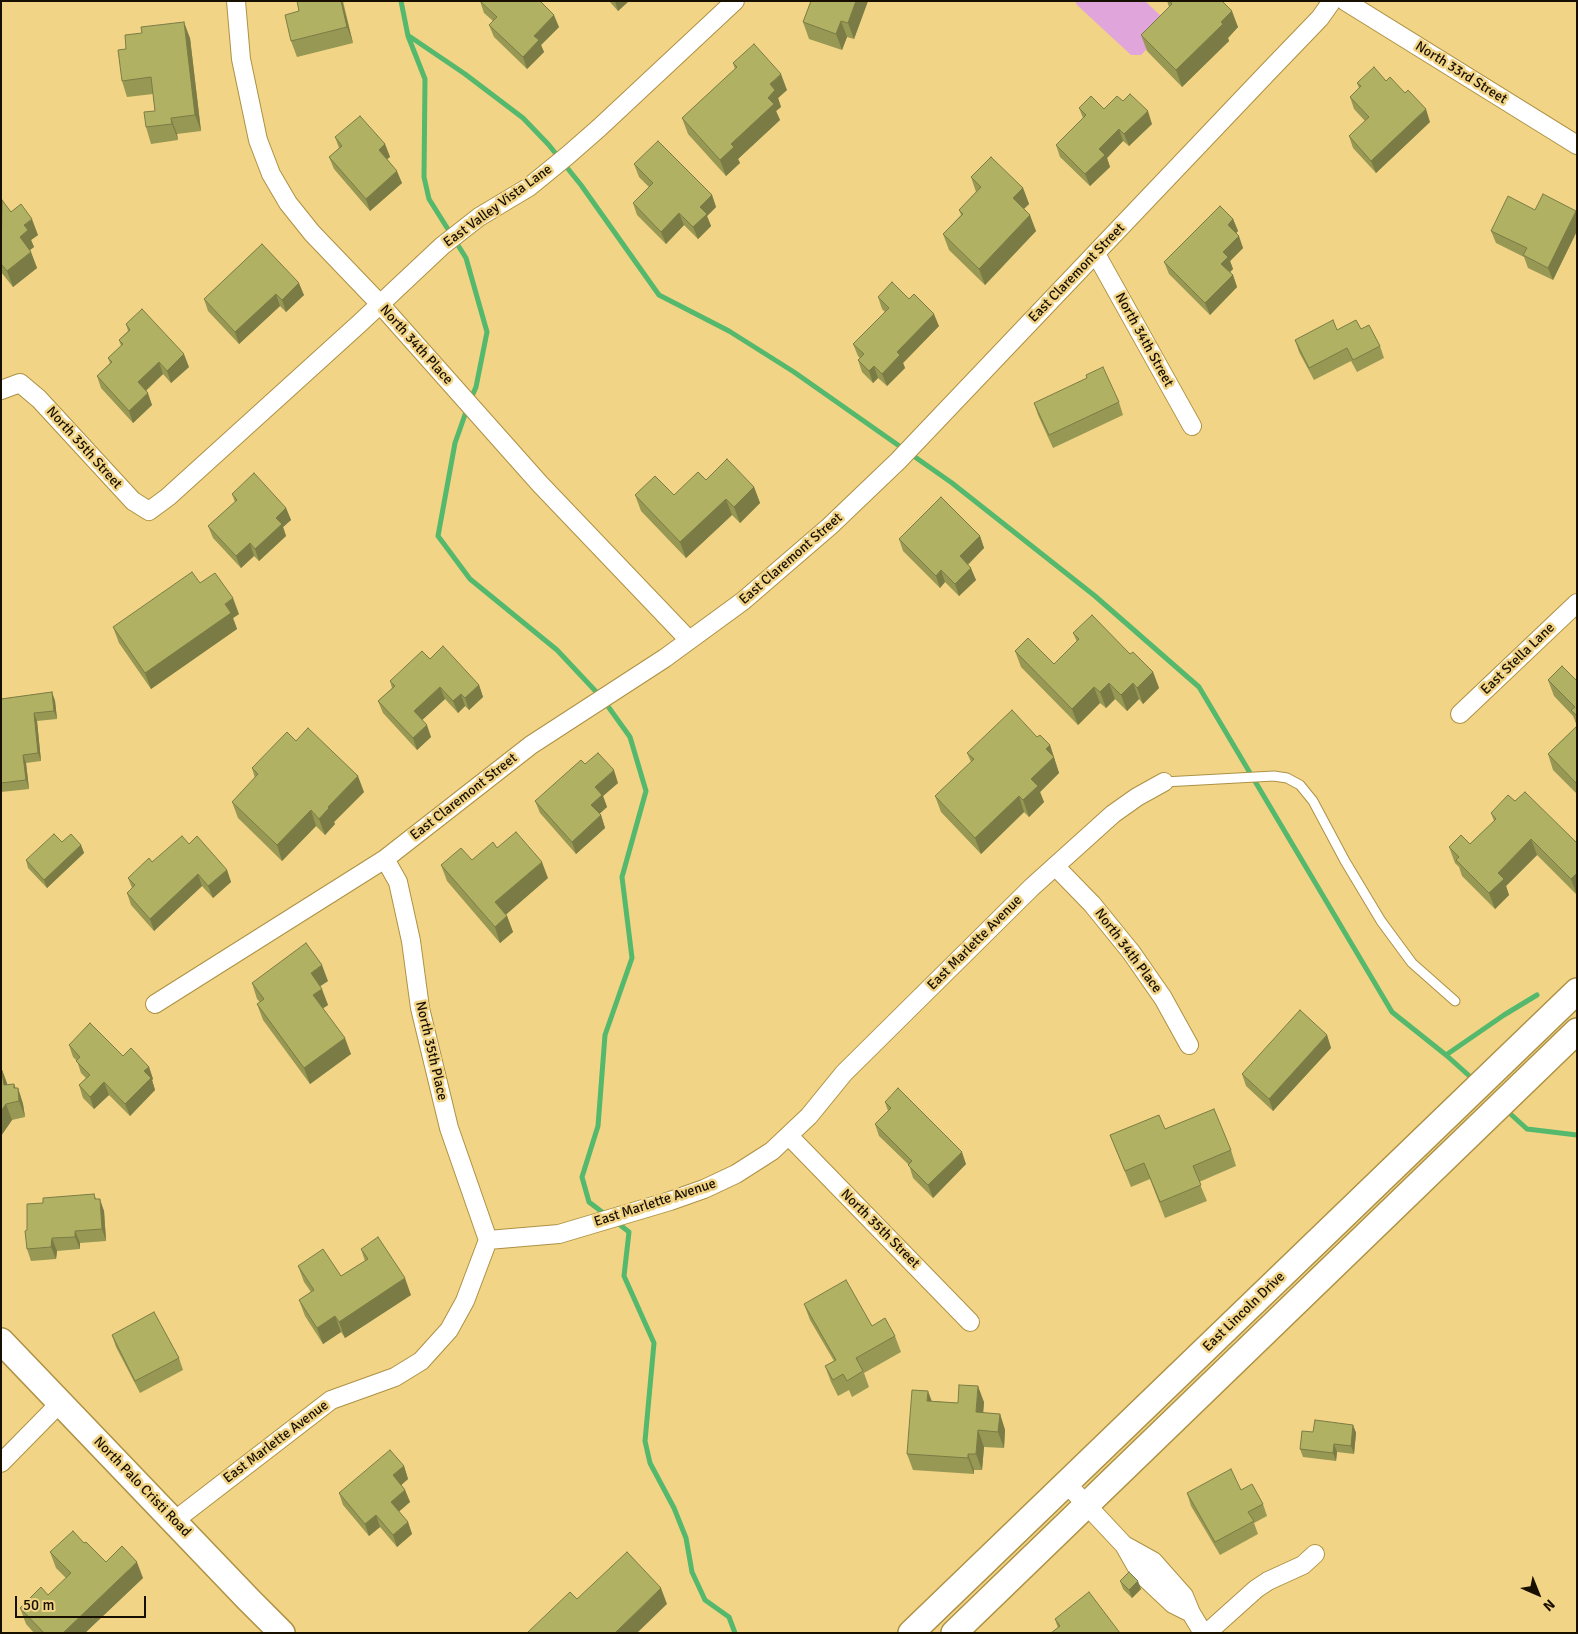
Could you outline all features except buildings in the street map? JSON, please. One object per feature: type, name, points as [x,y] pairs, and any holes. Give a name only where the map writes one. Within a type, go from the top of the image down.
[{"type":"main road","name":"East Lincoln Drive","points":[[911,1633],[1577,991]]},
{"type":"main road","name":"East Lincoln Drive","points":[[954,1633],[1577,1031]]},
{"type":"main road","points":[[1515,1050],[1535,1071]]},
{"type":"main road","name":"North Palo Cristi Road","points":[[1,1341],[282,1633]]},
{"type":"street","name":"North 34th Place","points":[[236,1],[241,59],[258,140],[271,174],[288,203],[312,234],[380,304],[540,484],[689,640]]},
{"type":"street","name":"East Valley Vista Lane","points":[[149,511],[168,497],[442,246],[479,217],[529,187],[567,156],[735,1]]},
{"type":"street","name":"East Claremont Street","points":[[155,1004],[385,859],[531,745],[665,658],[743,601],[830,526],[898,461],[1320,18],[1332,1]]},
{"type":"street","name":"North 33rd Street","points":[[1345,1],[1577,145]]},
{"type":"street","name":"North 34th Street","points":[[1096,254],[1192,426]]},
{"type":"street","name":"North 35th Street","points":[[1,390],[20,382],[39,399],[133,501],[149,511]]},
{"type":"street","name":"East Stella Lane","points":[[1460,714],[1577,603]]},
{"type":"street","name":"East Marlette Avenue","points":[[174,1521],[331,1400],[395,1377],[422,1361],[449,1330],[465,1301],[488,1240],[559,1234],[704,1189],[736,1174],[772,1151],[809,1116],[844,1072],[1055,866],[1113,814],[1164,782]]},
{"type":"street","name":"North 35th Place","points":[[385,859],[398,882],[410,941],[420,1008],[449,1128],[488,1240]]},
{"type":"street","name":"North 34th Place","points":[[1055,866],[1092,904],[1131,952],[1163,998],[1189,1045]]},
{"type":"street","name":"North 35th Street","points":[[789,1136],[970,1322]]},
{"type":"street","points":[[1,1464],[61,1402]]},
{"type":"street","points":[[1066,1483],[1124,1545],[1140,1573],[1173,1604],[1191,1613],[1202,1633]]},
{"type":"street","points":[[1207,1633],[1256,1589],[1268,1581],[1303,1565],[1315,1554]]},
{"type":"lane","points":[[1164,782],[1274,776],[1287,778],[1300,785],[1313,801],[1345,861],[1412,963],[1455,1001]]},
{"type":"shaded area","points":[[1075,1],[1145,1],[1165,20],[1165,30],[1141,55],[1131,55]]},
{"type":"waterway","points":[[401,1],[408,36],[425,79],[424,177],[429,199],[466,258],[487,332],[476,387],[470,401]]},
{"type":"waterway","points":[[409,36],[465,74],[523,118],[548,144],[581,185],[659,295],[729,331],[794,372],[952,483],[1095,596],[1199,687],[1392,1012],[1475,1081]]},
{"type":"waterway","points":[[467,409],[455,443],[438,536],[470,579],[557,650],[602,698],[630,737],[646,791],[622,877],[632,958],[605,1035],[598,1126],[582,1177],[589,1202],[606,1215]]},
{"type":"waterway","points":[[1446,1055],[1537,995]]},
{"type":"waterway","points":[[1505,1109],[1527,1129],[1577,1135]]},
{"type":"waterway","points":[[615,1221],[629,1232],[624,1276],[654,1343],[645,1441],[650,1463],[674,1508],[686,1538],[692,1572],[705,1600],[729,1617],[735,1633]]}]
